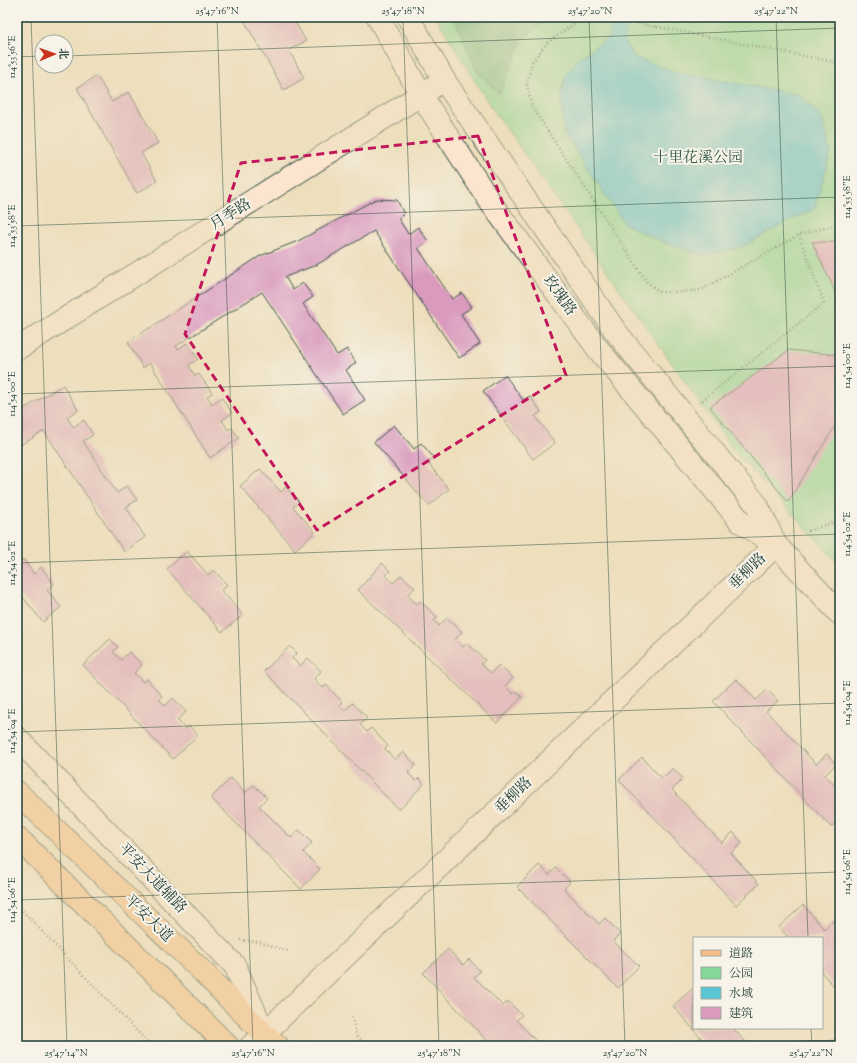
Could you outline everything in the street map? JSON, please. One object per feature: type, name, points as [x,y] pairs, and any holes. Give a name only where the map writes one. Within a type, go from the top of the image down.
[{"type":"main road","name":"平安大道","points":[[18,791],[197,967],[265,1042]]},
{"type":"main road","points":[[17,837],[228,1046]]},
{"type":"street","name":"玫瑰路","points":[[378,17],[420,95],[491,203],[598,349],[741,522],[776,546],[840,614]]},
{"type":"street","name":"玫瑰路","points":[[408,17],[444,80],[616,332],[757,505],[776,546]]},
{"type":"street","name":"月季路","points":[[17,349],[444,80]]},
{"type":"street","name":"垂柳路","points":[[265,1042],[776,546]]},
{"type":"street","name":"平安大道辅路","points":[[17,738],[235,966],[265,1042]]},
{"type":"path","points":[[578,17],[574,24],[547,43],[532,62],[527,85],[532,107],[647,282],[660,292],[701,290],[799,235],[840,224]]},
{"type":"path","points":[[606,17],[840,62]]},
{"type":"path","points":[[656,27],[658,17]]},
{"type":"path","points":[[700,403],[824,303],[799,235]]},
{"type":"path","points":[[808,531],[840,520]]},
{"type":"path","points":[[17,905],[151,1046]]},
{"type":"path","points":[[259,942],[288,951]]},
{"type":"path","points":[[352,1017],[356,1035],[367,1046]]},
{"type":"highlighted area","points":[[478,136],[566,375],[317,530],[185,334],[241,163]]},
{"type":"green space","name":"十里花溪公园","points":[[436,17],[840,17],[840,565],[733,450],[489,104]]},
{"type":"green space","points":[[454,17],[549,17],[524,37],[499,94],[477,71]]},
{"type":"water","points":[[616,17],[632,17],[623,40],[634,57],[675,72],[800,95],[821,116],[831,152],[814,209],[742,247],[703,256],[661,241],[625,224],[564,133],[562,110],[562,92],[566,75],[578,59],[608,38]]},
{"type":"building","points":[[242,17],[292,17],[306,41],[289,50],[304,78],[284,90]]},
{"type":"building","points":[[97,76],[112,102],[129,92],[158,143],[141,153],[157,181],[137,193],[77,88]]},
{"type":"building","points":[[376,199],[397,200],[404,214],[398,218],[408,234],[418,227],[428,241],[418,248],[452,299],[462,293],[472,307],[461,314],[480,344],[459,358],[374,231],[316,265],[285,277],[293,290],[303,283],[313,297],[303,304],[337,355],[347,349],[356,363],[346,370],[365,400],[343,414],[262,292],[176,346],[178,349],[187,343],[198,359],[189,365],[195,376],[199,374],[212,393],[207,396],[212,404],[222,398],[232,413],[222,420],[228,430],[232,428],[239,438],[210,458],[150,363],[143,368],[128,342],[260,256],[298,241]]},
{"type":"building","points":[[812,242],[840,242],[840,302]]},
{"type":"building","points":[[789,350],[838,355],[840,361],[840,418],[788,502],[710,407]]},
{"type":"building","points":[[505,375],[523,400],[530,396],[541,412],[535,416],[555,443],[533,459],[483,391]]},
{"type":"building","points":[[63,385],[78,410],[67,417],[73,427],[84,420],[93,435],[83,441],[117,493],[127,486],[137,500],[126,507],[145,537],[124,552],[44,431],[17,447],[17,413]]},
{"type":"building","points":[[394,425],[414,449],[421,443],[434,458],[428,463],[449,489],[429,506],[374,442]]},
{"type":"building","points":[[260,469],[281,492],[286,487],[299,502],[293,507],[315,532],[295,550],[240,486]]},
{"type":"building","points":[[187,551],[208,575],[214,570],[227,585],[221,590],[243,615],[222,632],[167,569]]},
{"type":"building","points":[[23,559],[34,574],[41,567],[54,584],[47,590],[61,607],[43,622],[17,590],[17,564]]},
{"type":"building","points":[[382,563],[390,571],[385,575],[393,583],[401,575],[415,588],[407,595],[417,604],[420,601],[437,617],[434,621],[439,626],[447,618],[462,632],[455,640],[463,647],[467,643],[485,660],[481,664],[491,673],[499,665],[513,678],[505,686],[513,694],[516,691],[522,697],[497,723],[358,590]]},
{"type":"building","points":[[110,639],[118,647],[113,652],[121,660],[129,652],[142,665],[134,673],[143,682],[147,679],[162,696],[159,699],[165,706],[173,698],[186,712],[177,720],[186,729],[189,726],[198,735],[173,759],[83,665]]},
{"type":"building","points":[[290,646],[297,653],[292,658],[300,666],[308,658],[321,671],[314,679],[323,688],[326,685],[342,702],[339,705],[344,711],[353,703],[367,718],[360,725],[367,732],[371,728],[388,746],[385,749],[395,760],[403,752],[416,765],[408,773],[416,781],[419,778],[424,784],[399,810],[264,671]]},
{"type":"building","points":[[736,679],[756,700],[767,690],[778,701],[766,711],[816,764],[827,754],[836,764],[825,775],[840,791],[840,818],[831,827],[713,701]]},
{"type":"building","points":[[642,757],[662,779],[673,768],[683,779],[672,790],[722,843],[733,832],[742,843],[731,853],[759,884],[736,905],[619,780]]},
{"type":"building","points":[[231,778],[245,793],[254,785],[267,798],[259,806],[291,838],[299,830],[312,843],[303,852],[320,869],[301,889],[211,798]]},
{"type":"building","points":[[539,865],[549,875],[556,868],[570,882],[564,889],[599,924],[605,918],[620,934],[613,941],[639,966],[618,988],[517,887]]},
{"type":"building","points":[[803,905],[824,929],[835,919],[840,924],[840,937],[836,941],[840,946],[840,993],[823,974],[823,937],[788,937],[779,927]]},
{"type":"building","points":[[448,949],[463,965],[469,959],[480,971],[474,977],[503,1006],[508,1001],[522,1015],[516,1020],[536,1041],[531,1046],[492,1046],[423,973]]},
{"type":"building","points":[[693,988],[693,1029],[673,1006]]},
{"type":"building","points":[[693,1029],[734,1029],[749,1046],[708,1046]]},
{"type":"building","points":[[17,1039],[23,1046],[17,1046]]}]
